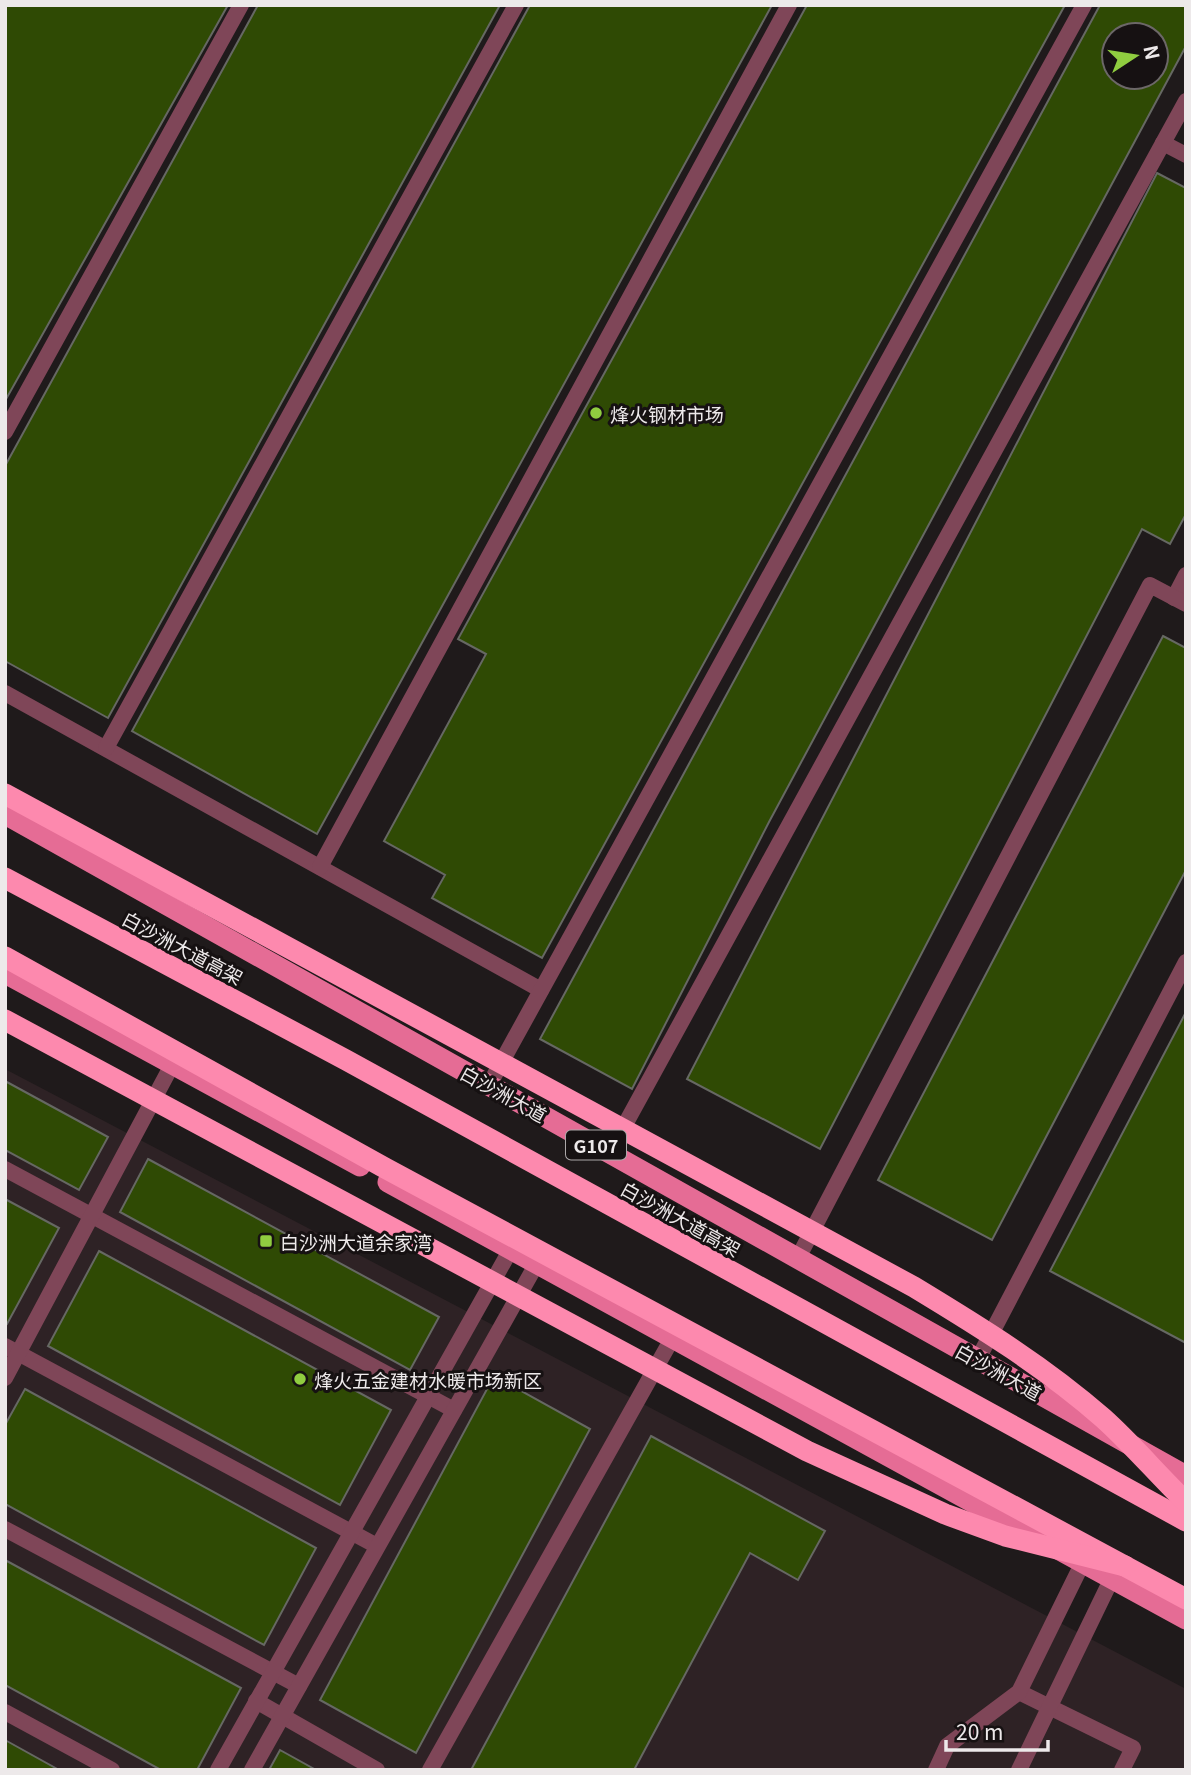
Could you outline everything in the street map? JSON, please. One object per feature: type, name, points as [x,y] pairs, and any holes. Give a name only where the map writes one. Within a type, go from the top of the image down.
[{"type":"highway","points":[[5,794],[914,1287],[1010,1345],[1053,1377],[1104,1419],[1186,1502]]},
{"type":"highway","name":"白沙洲大道高架","points":[[5,878],[346,1060],[1186,1521]]},
{"type":"highway","points":[[5,957],[1118,1572]]},
{"type":"highway","points":[[5,1020],[807,1451],[945,1514],[1118,1572],[1186,1599]]},
{"type":"main road","name":"白沙洲大道","points":[[5,814],[978,1359],[1185,1472]]},
{"type":"main road","points":[[5,973],[1083,1562],[1118,1572],[1186,1619]]},
{"type":"lane","points":[[5,432],[241,5]]},
{"type":"lane","points":[[106,748],[516,5]]},
{"type":"lane","points":[[320,867],[789,5]]},
{"type":"lane","points":[[489,1085],[1084,5]]},
{"type":"lane","points":[[610,1152],[1186,101]]},
{"type":"lane","points":[[1163,143],[1186,155]]},
{"type":"lane","points":[[798,1258],[1150,585],[1180,601],[1186,575]]},
{"type":"lane","points":[[5,693],[541,990]]},
{"type":"lane","points":[[978,1359],[1186,962]]},
{"type":"lane","points":[[5,1378],[12,1350],[92,1215],[173,1063]]},
{"type":"lane","points":[[5,1169],[454,1410]]},
{"type":"lane","points":[[218,1770],[511,1249]]},
{"type":"lane","points":[[252,1770],[537,1263]]},
{"type":"lane","points":[[430,1770],[673,1337]]},
{"type":"lane","points":[[12,1350],[377,1546]]},
{"type":"lane","points":[[5,1529],[299,1686]]},
{"type":"lane","points":[[936,1770],[947,1745],[1019,1692],[1083,1562]]},
{"type":"lane","points":[[1019,1770],[1118,1572]]},
{"type":"lane","points":[[1019,1692],[1133,1748],[1122,1770]]},
{"type":"lane","points":[[256,1701],[377,1770]]},
{"type":"lane","points":[[5,1713],[112,1770]]},
{"type":"shaded area","name":"烽火五金建材水暖市场新区","points":[[5,1069],[1186,1689],[1186,1770],[5,1770]]},
{"type":"building","points":[[5,5],[228,5],[5,401]]},
{"type":"building","points":[[258,5],[500,5],[108,718],[5,661],[5,466]]},
{"type":"building","points":[[530,5],[772,5],[317,834],[132,731]]},
{"type":"building","points":[[807,5],[1065,5],[542,958],[432,898],[445,875],[384,841],[486,654],[458,639]]},
{"type":"building","points":[[1100,5],[1186,5],[1186,46],[1170,76],[1170,21],[1100,21],[1100,91],[1162,91],[769,822],[632,1089],[540,1039]]},
{"type":"building","points":[[1157,173],[1186,188],[1186,514],[1170,544],[1142,529],[820,1149],[687,1079]]},
{"type":"building","points":[[1163,636],[1186,648],[1186,870],[992,1240],[878,1180]]},
{"type":"building","points":[[1186,1012],[1186,1343],[1050,1271]]},
{"type":"building","points":[[5,1081],[108,1137],[79,1190],[5,1150]]},
{"type":"building","points":[[148,1159],[439,1317],[410,1370],[120,1212]]},
{"type":"building","points":[[5,1199],[59,1228],[7,1324],[5,1323]]},
{"type":"building","points":[[99,1251],[391,1410],[340,1505],[48,1346]]},
{"type":"building","points":[[494,1376],[590,1429],[416,1753],[320,1700]]},
{"type":"building","points":[[25,1389],[316,1548],[264,1645],[5,1504],[5,1425]]},
{"type":"building","points":[[651,1436],[825,1531],[798,1580],[750,1553],[634,1770],[471,1770]]},
{"type":"building","points":[[5,1560],[241,1688],[197,1770],[161,1770],[5,1685]]},
{"type":"building","points":[[5,1740],[59,1770],[5,1770]]},
{"type":"building","points":[[280,1750],[316,1770],[269,1770]]},
{"type":"place","name":"烽火钢材市场","points":[[596,413]]},
{"type":"place","name":"白沙洲大道余家湾","points":[[266,1241]]},
{"type":"place","name":"烽火五金建材水暖市场新区","points":[[300,1379]]}]
